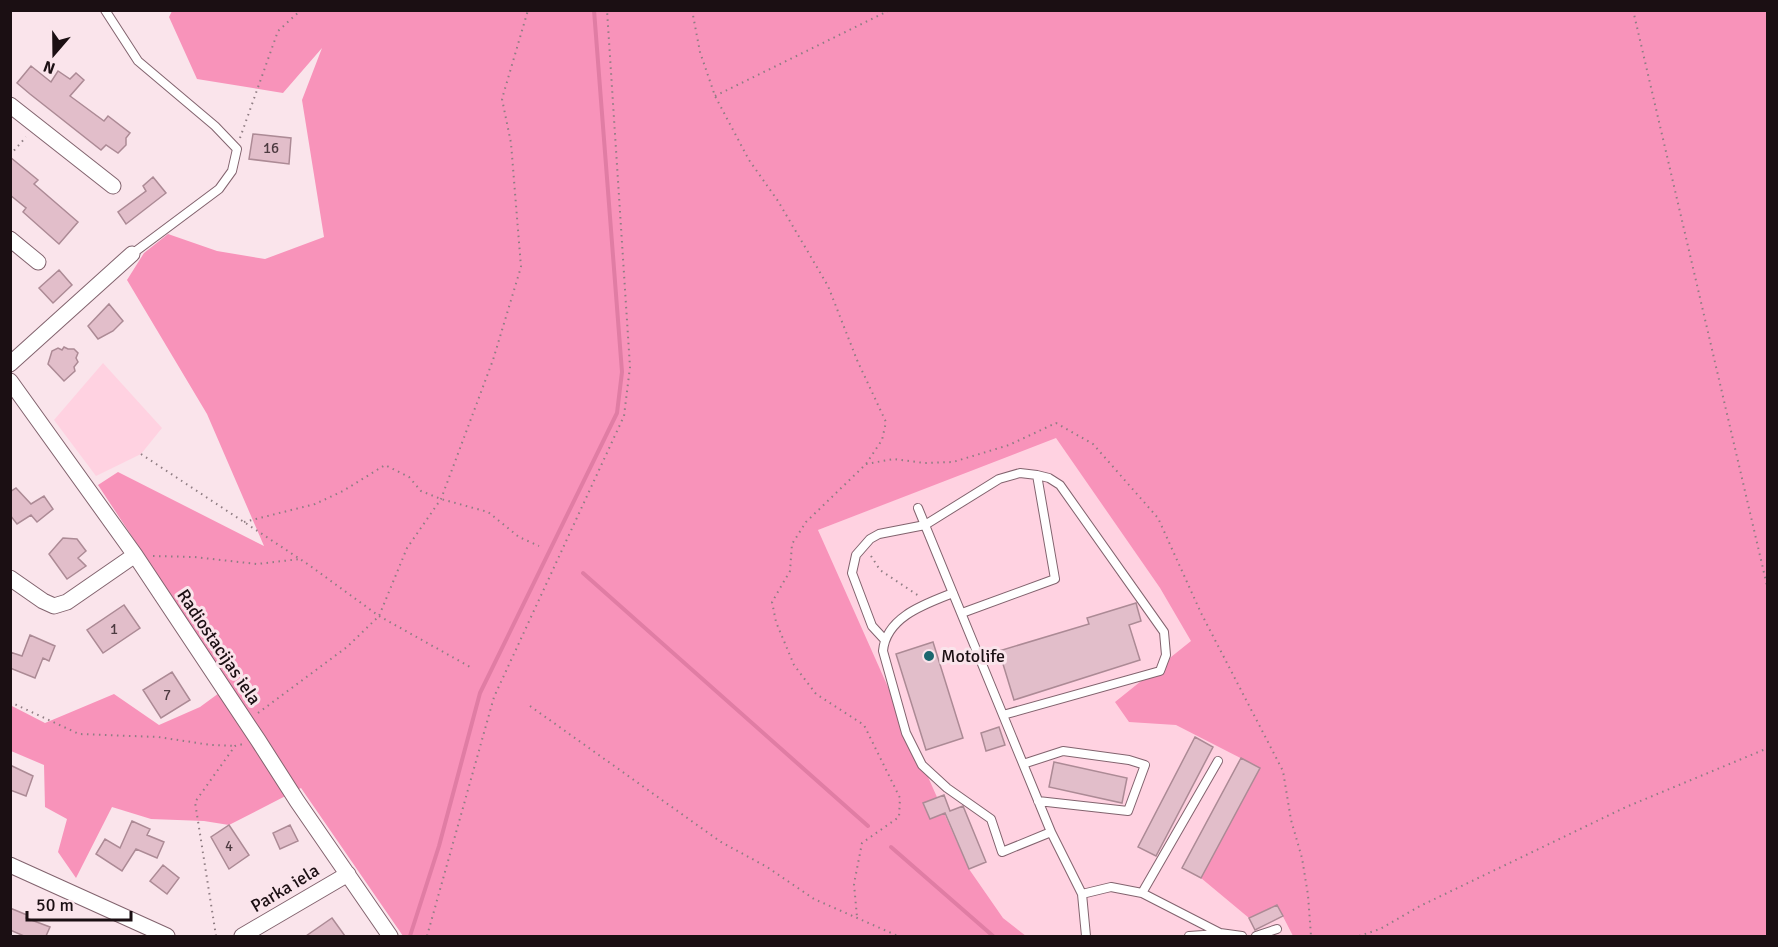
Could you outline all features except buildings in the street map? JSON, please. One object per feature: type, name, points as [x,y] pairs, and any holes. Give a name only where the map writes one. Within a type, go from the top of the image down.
[{"type":"street","points":[[10,105],[113,186]]},
{"type":"street","points":[[10,239],[38,262]]},
{"type":"street","points":[[10,364],[132,254]]},
{"type":"street","name":"Radiostacijas iela","points":[[10,381],[135,555],[297,801],[390,936]]},
{"type":"street","points":[[10,578],[43,602],[54,606],[67,602],[135,555]]},
{"type":"street","points":[[10,865],[167,936]]},
{"type":"street","name":"Parka iela","points":[[242,936],[348,874]]},
{"type":"lane","points":[[105,10],[138,61],[215,126],[237,149],[232,171],[219,189],[132,254]]},
{"type":"lane","points":[[884,639],[872,626],[852,573],[856,555],[870,539],[879,534],[925,525],[999,479],[1020,473],[1049,478],[1060,485],[1164,632],[1166,655],[1160,671],[1004,716]]},
{"type":"lane","points":[[962,614],[1055,579],[1037,475]]},
{"type":"lane","points":[[918,508],[1051,832],[1082,894],[1086,936]]},
{"type":"lane","points":[[953,593],[928,602],[894,623],[884,639],[883,651],[906,733],[922,765],[947,788],[991,819],[1002,852],[1051,832]]},
{"type":"lane","points":[[1023,764],[1064,751],[1130,760],[1144,765],[1128,811],[1038,801]]},
{"type":"lane","points":[[1142,893],[1218,761]]},
{"type":"lane","points":[[1082,894],[1112,887],[1142,893],[1220,933]]},
{"type":"lane","points":[[1256,936],[1277,929]]},
{"type":"lane","points":[[1189,936],[1220,933],[1242,936]]},
{"type":"path","points":[[237,149],[243,126],[278,31],[301,10]]},
{"type":"path","points":[[246,722],[347,647],[379,616],[407,548],[441,500],[493,360],[521,267],[511,143],[502,99],[528,10]]},
{"type":"path","points":[[427,936],[494,698],[624,416],[630,368],[607,10]]},
{"type":"path","points":[[692,10],[700,52],[715,96],[749,160],[778,201],[828,286],[857,360],[886,422],[882,440],[866,464],[806,522],[792,544],[790,572],[772,602],[776,622],[794,665],[816,694],[864,725],[900,798],[899,817],[862,843],[854,884],[857,917]]},
{"type":"path","points":[[715,96],[890,10]]},
{"type":"path","points":[[1633,10],[1767,590]]},
{"type":"path","points":[[10,155],[27,136]]},
{"type":"path","points":[[141,454],[300,559],[379,616],[472,668]]},
{"type":"path","points":[[244,522],[315,504],[343,491],[385,465],[409,477],[421,491],[441,500],[488,512],[519,537],[539,546]]},
{"type":"path","points":[[870,539],[871,556],[880,570],[928,602]]},
{"type":"path","points":[[135,555],[194,557],[256,564],[300,559]]},
{"type":"path","points":[[10,702],[79,734],[158,737],[235,746],[258,740]]},
{"type":"path","points":[[530,706],[721,842],[767,867],[814,899],[898,936]]},
{"type":"path","points":[[216,936],[195,802],[235,746]]},
{"type":"path","points":[[1359,936],[1380,929],[1420,906],[1626,807],[1767,748]]},
{"type":"shaded area","points":[[172,11],[1767,11],[1767,936],[1293,936],[1277,905],[1249,918],[1201,878],[1260,768],[1176,725],[1129,722],[1115,702],[1191,641],[1160,588],[1056,438],[818,530],[969,869],[1003,918],[1026,936],[403,936],[301,788],[229,825],[204,821],[151,819],[112,807],[76,878],[58,852],[67,819],[45,807],[44,765],[11,751],[10,705],[45,723],[114,694],[159,725],[200,707],[230,685],[98,485],[118,472],[264,546],[207,414],[127,280],[144,253],[168,234],[217,251],[265,259],[324,237],[302,100],[322,48],[283,93],[197,79],[169,17]]},
{"type":"shaded area","points":[[103,363],[162,428],[141,454],[96,476],[54,420]]},
{"type":"shaded area","points":[[1056,437],[1160,588],[1192,641],[1260,768],[1277,905],[1293,936],[1026,936],[1003,918],[969,869],[946,813],[930,819],[818,530]]},
{"type":"waterway","points":[[410,936],[439,846],[480,693],[617,413],[622,372],[594,10]]},
{"type":"waterway","points":[[583,573],[868,826]]},
{"type":"waterway","points":[[891,847],[993,936]]},
{"type":"place","name":"Motolife","points":[[929,656]]}]
